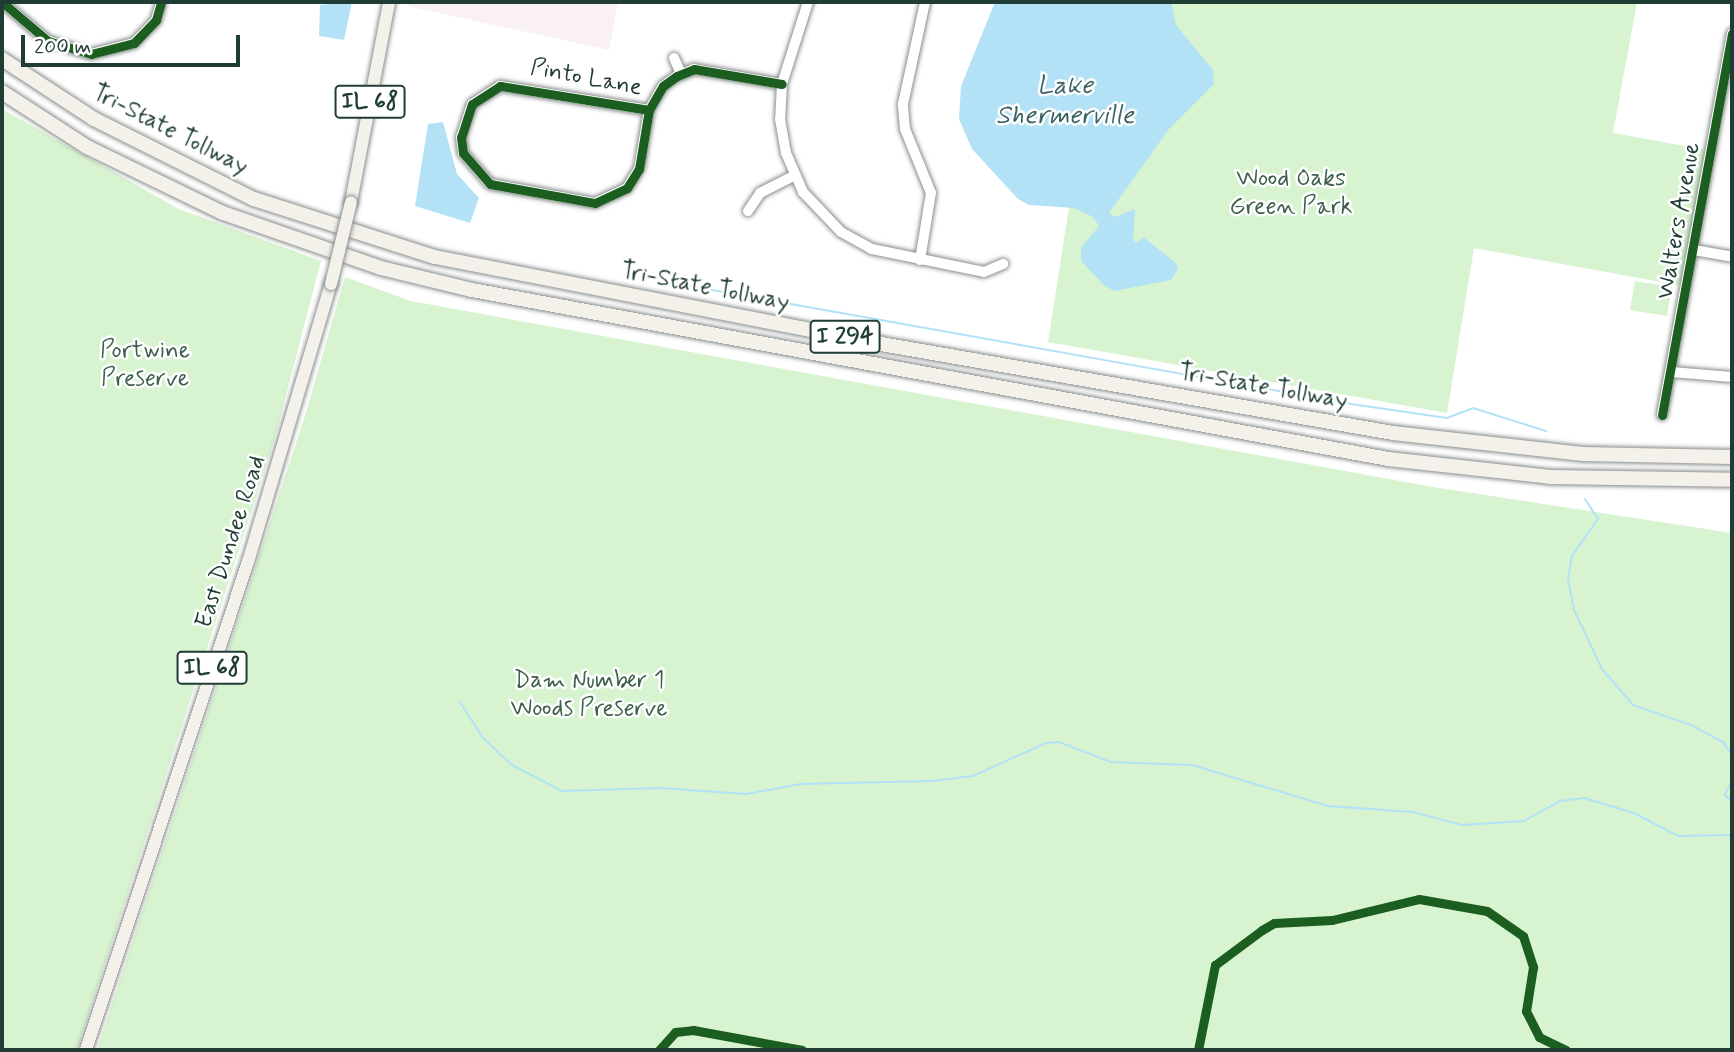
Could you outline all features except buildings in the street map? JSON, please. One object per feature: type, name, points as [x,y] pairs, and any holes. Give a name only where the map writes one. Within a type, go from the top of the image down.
[{"type":"highway","name":"Tri-State Tollway","points":[[2,58],[94,119],[242,193],[325,226],[449,260],[881,344],[1393,433],[1583,454],[1732,457]]},
{"type":"highway","name":"Tri-State Tollway","points":[[2,92],[87,147],[223,213],[331,252],[472,290],[1388,459],[1550,477],[1732,480]]},
{"type":"main road","name":"East Dundee Road","points":[[86,1050],[248,562],[331,284],[351,202],[389,2]]},
{"type":"street","points":[[2,2],[48,41],[69,50],[91,54],[126,47],[148,30],[161,2]]},
{"type":"street","points":[[808,2],[782,84],[781,126],[794,176],[813,205],[841,232],[872,248],[984,272],[1003,264]]},
{"type":"street","points":[[920,260],[931,193],[905,130],[903,103],[925,2]]},
{"type":"street","name":"Walters Avenue","points":[[1662,415],[1693,250],[1728,87],[1732,33]]},
{"type":"street","points":[[674,58],[681,75]]},
{"type":"street","points":[[649,110],[663,86],[694,69],[782,84]]},
{"type":"street","name":"Pinto Lane","points":[[515,84],[649,110],[639,169],[627,188],[595,203],[490,184],[463,153],[461,137],[472,104],[485,91],[515,84]]},
{"type":"street","points":[[748,211],[760,193],[794,176]]},
{"type":"street","points":[[1693,250],[1732,257]]},
{"type":"street","points":[[1672,372],[1732,377]]},
{"type":"shaded area","points":[[408,2],[618,2],[609,50],[407,6]]},
{"type":"green space","name":"Wood Oaks Green Park","points":[[1101,2],[1637,2],[1613,133],[1707,150],[1683,286],[1474,248],[1447,413],[1048,342]]},
{"type":"green space","name":"Portwine Preserve","points":[[2,109],[179,209],[321,261],[274,441],[77,1050],[2,1050]]},
{"type":"green space","name":"Dam Number 1 Woods Preserve","points":[[345,277],[411,301],[1433,487],[1732,533],[1732,1050],[97,1050],[305,416]]},
{"type":"green space","points":[[1635,281],[1672,287],[1667,316],[1630,310]]},
{"type":"water","points":[[352,2],[344,40],[319,36],[320,5]]},
{"type":"water","name":"Lake Shermerville","points":[[995,2],[1171,2],[1176,25],[1213,70],[1214,84],[1169,129],[1109,213],[1115,217],[1135,209],[1133,240],[1137,243],[1143,237],[1176,263],[1178,269],[1171,280],[1114,291],[1104,285],[1081,261],[1081,248],[1099,226],[1093,217],[1074,208],[1029,205],[1018,199],[972,149],[959,119],[961,86]]},
{"type":"water","points":[[443,122],[457,174],[479,198],[470,223],[415,206],[428,124]]},
{"type":"waterway","points":[[673,283],[1351,404],[1447,418],[1473,408],[1546,431]]},
{"type":"waterway","points":[[1585,499],[1598,519],[1572,556],[1568,579],[1574,610],[1602,669],[1633,705],[1691,725],[1723,742],[1732,755]]},
{"type":"waterway","points":[[460,702],[483,738],[512,765],[562,791],[659,788],[747,794],[800,784],[932,781],[973,776],[1046,743],[1059,742],[1111,762],[1192,765],[1328,806],[1413,812],[1462,825],[1524,821],[1560,801],[1584,798],[1634,813],[1678,836],[1732,835]]},
{"type":"waterway","points":[[1732,780],[1725,795],[1732,802]]},
{"type":"cycle path","points":[[2,2],[48,41],[91,54],[134,43],[156,20],[161,2]]},
{"type":"cycle path","points":[[1662,415],[1732,33]]},
{"type":"cycle path","points":[[649,110],[500,86],[472,104],[461,137],[463,153],[490,184],[595,203],[627,188],[639,169],[649,110],[663,86],[677,76],[694,69],[782,84]]},
{"type":"cycle path","points":[[1198,1050],[1215,965],[1262,930],[1274,923],[1332,920],[1419,899],[1487,911],[1523,936],[1533,967],[1526,1011],[1539,1037],[1566,1050]]},
{"type":"cycle path","points":[[659,1050],[675,1032],[693,1030],[802,1050]]}]
